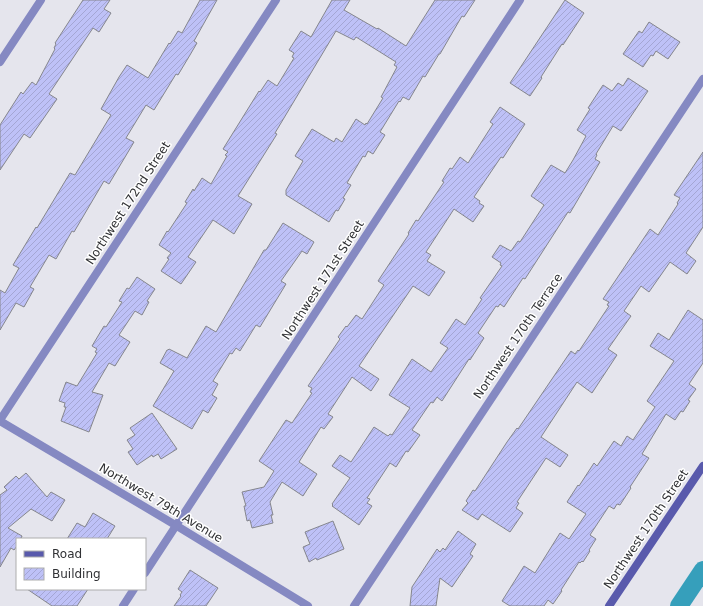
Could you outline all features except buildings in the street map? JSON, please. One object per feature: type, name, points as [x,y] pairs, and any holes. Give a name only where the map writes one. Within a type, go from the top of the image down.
[{"type":"street","points":[[0,62],[41,0]]},
{"type":"street","name":"Northwest 172nd Street","points":[[0,420],[276,0]]},
{"type":"street","name":"Northwest 171st Street","points":[[146,572],[520,0]]},
{"type":"street","name":"Northwest 170th Terrace","points":[[354,606],[703,78]]},
{"type":"street","name":"Northwest 79th Avenue","points":[[0,420],[308,606]]},
{"type":"street","name":"Northwest 170th Street","points":[[609,606],[703,466]]},
{"type":"street","points":[[123,606],[133,590]]},
{"type":"waterway","points":[[679,606],[703,570]]}]
